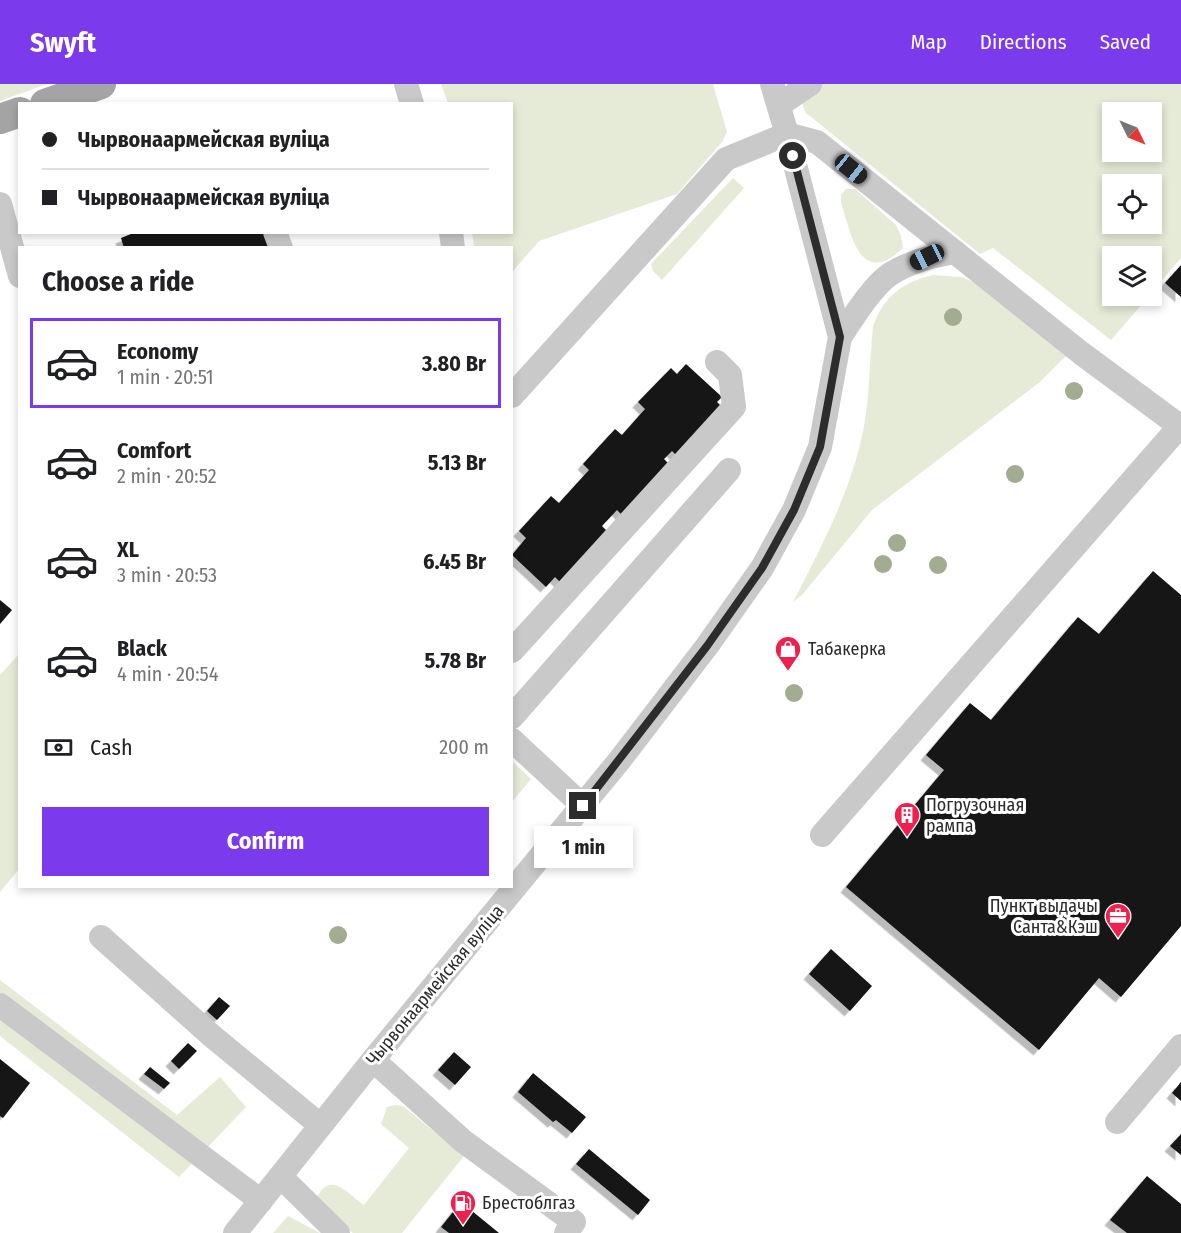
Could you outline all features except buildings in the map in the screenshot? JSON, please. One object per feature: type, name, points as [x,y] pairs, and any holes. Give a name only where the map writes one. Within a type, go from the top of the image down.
[{"type":"main road","points":[[51,102],[102,84]]},
{"type":"main road","points":[[0,119],[18,113]]},
{"type":"street","points":[[406,84],[411,102]]},
{"type":"street","points":[[775,95],[810,84]]},
{"type":"street","name":"Чырвонаармейская вуліца","points":[[235,1233],[320,1125],[583,806],[653,717],[762,568],[794,510],[820,447],[840,337],[775,95]]},
{"type":"street","points":[[513,395],[726,159],[787,134],[817,141],[1081,352],[1180,426],[822,835]]},
{"type":"street","points":[[0,204],[18,269]]},
{"type":"street","points":[[840,337],[863,303],[889,275],[927,257],[955,252]]},
{"type":"street","points":[[513,650],[734,407],[730,375],[717,362]]},
{"type":"street","points":[[513,716],[729,470]]},
{"type":"street","points":[[513,741],[583,806]]},
{"type":"street","points":[[100,937],[212,1036],[320,1125]]},
{"type":"street","points":[[0,1005],[261,1201]]},
{"type":"street","points":[[1117,1122],[1181,1046]]},
{"type":"street","points":[[373,1060],[463,1141],[574,1222],[566,1233]]},
{"type":"street","points":[[281,1177],[338,1233]]},
{"type":"green space","points":[[0,84],[47,84],[0,101]]},
{"type":"green space","points":[[441,84],[713,84],[727,132],[722,142],[677,194],[539,241],[513,271],[513,246],[474,246],[472,234],[513,234],[513,102],[448,102]]},
{"type":"green space","points":[[797,84],[1181,84],[1181,258],[1162,280],[1162,246],[1102,246],[1102,306],[1140,306],[1111,340],[993,248],[980,254],[805,112]]},
{"type":"green space","points":[[733,178],[744,188],[662,280],[653,271],[651,264]]},
{"type":"green space","points":[[846,189],[855,189],[896,225],[903,248],[888,259],[877,263],[867,260],[854,241],[841,202],[841,195]]},
{"type":"green space","points":[[933,275],[961,277],[981,285],[1066,356],[1040,382],[872,510],[802,595],[793,602],[831,525],[860,445],[866,416],[873,326],[883,306],[896,292],[912,282]]},
{"type":"green space","points":[[18,655],[18,870],[0,892],[0,675]]},
{"type":"green space","points":[[513,762],[531,779],[513,801]]},
{"type":"green space","points":[[0,980],[177,1115],[220,1077],[246,1107],[179,1177],[0,1036]]},
{"type":"green space","points":[[403,1106],[464,1156],[402,1233],[353,1233],[323,1211],[317,1198],[328,1185],[334,1185],[364,1205],[409,1148],[381,1124],[387,1107]]},
{"type":"green space","points":[[288,1216],[320,1233],[273,1233]]},
{"type":"place","name":"Табакерка","points":[[788,672]]},
{"type":"place","name":"Погрузочная рампа","points":[[907,838]]},
{"type":"place","name":"Пункт выдачы Санта&Кэш","points":[[1118,939]]},
{"type":"place","name":"Брестоблгаз","points":[[463,1226]]},
{"type":"route","points":[[583,806],[707,646],[762,568],[794,510],[820,447],[840,337],[793,156]]}]
